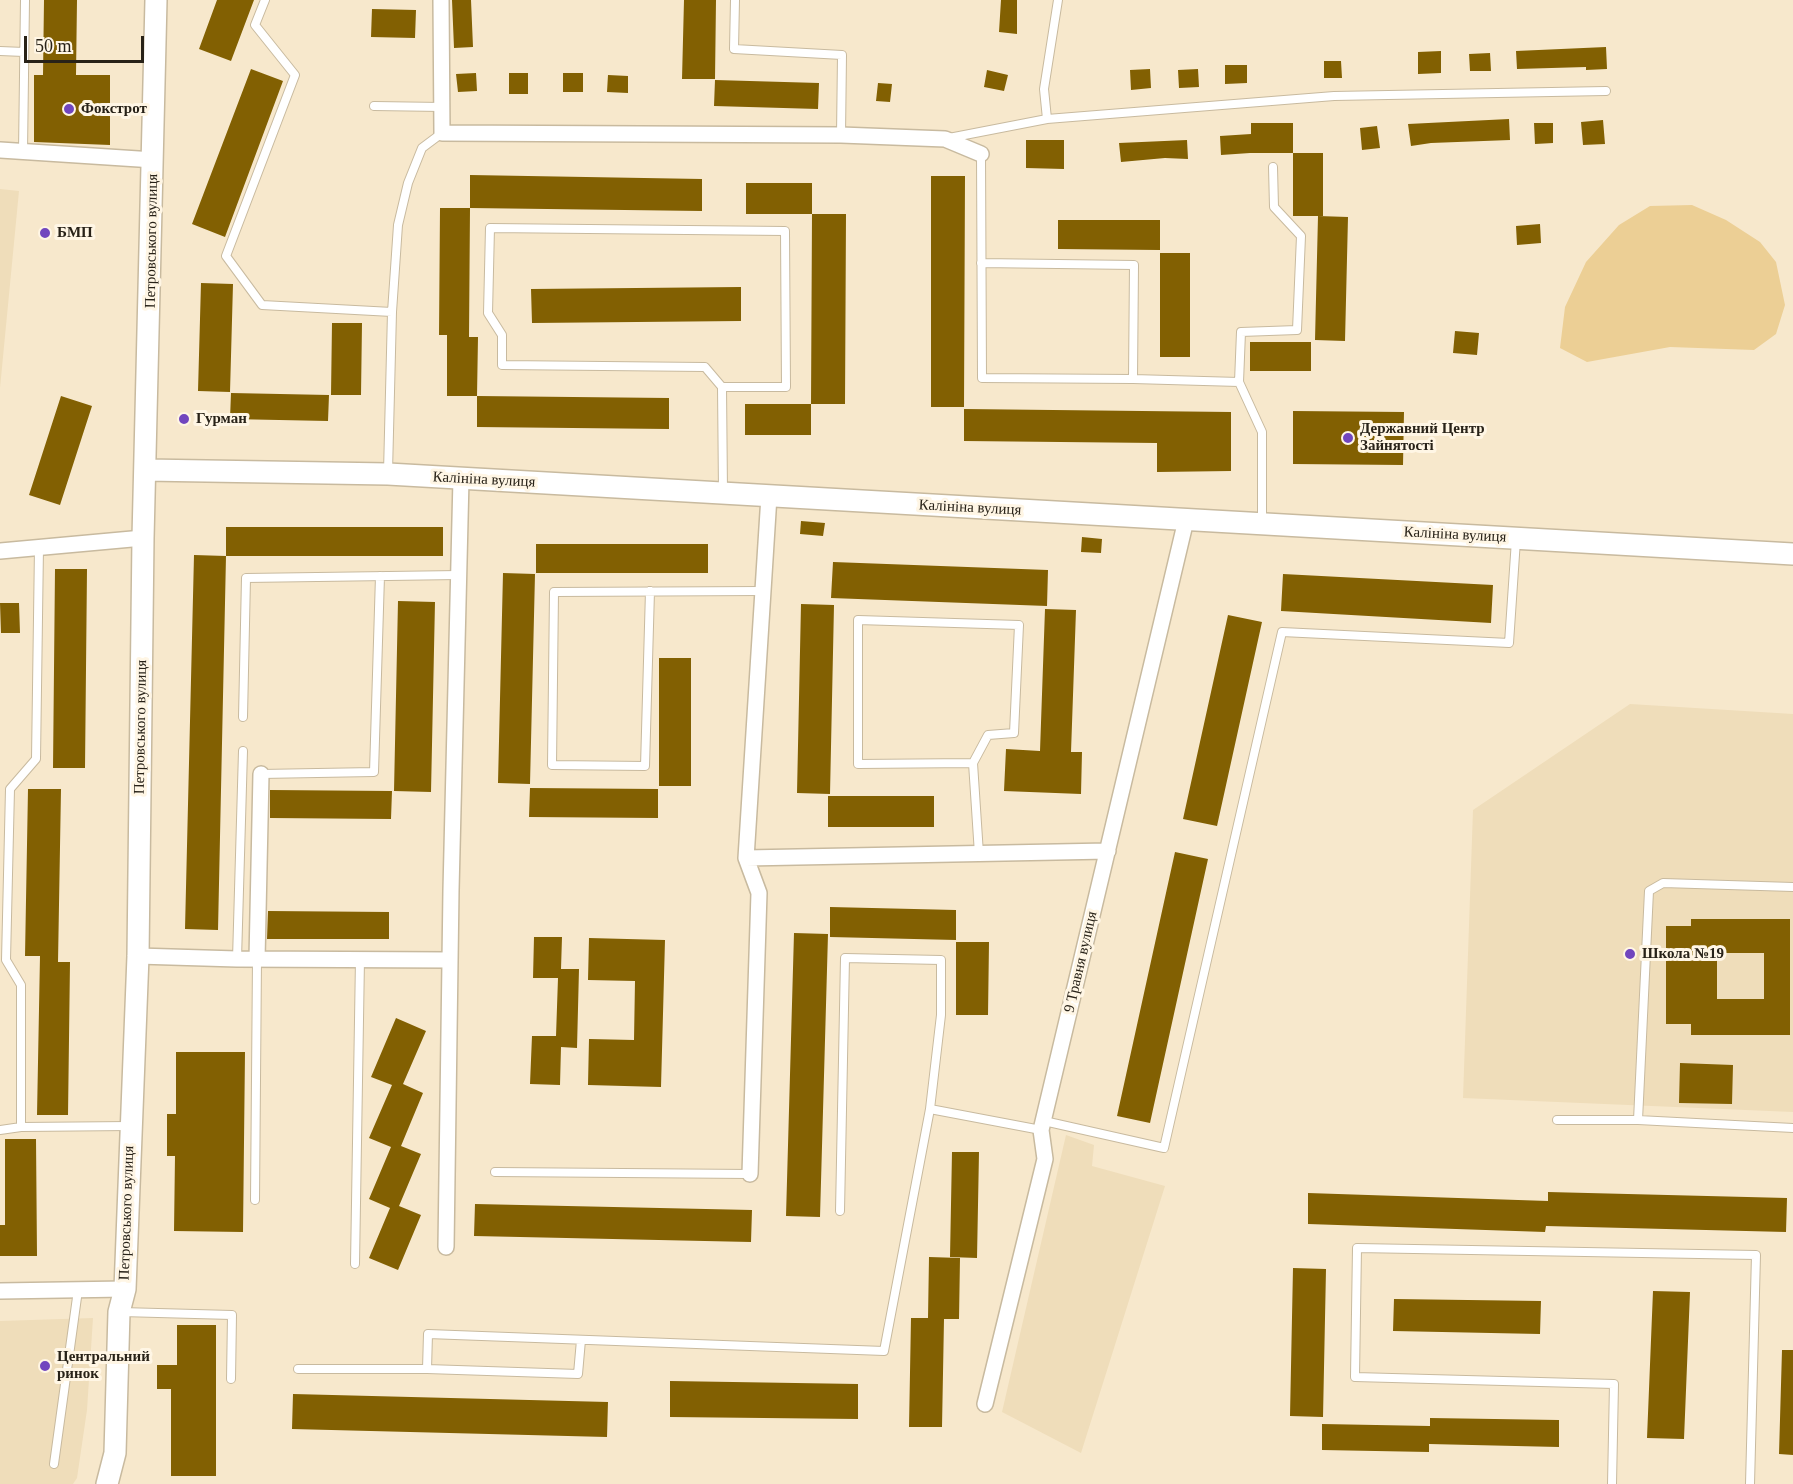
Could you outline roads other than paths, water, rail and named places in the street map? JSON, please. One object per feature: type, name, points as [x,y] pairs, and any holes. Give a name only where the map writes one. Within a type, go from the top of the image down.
[{"type":"street","name":"Петровського вулиця","points":[[107,1484],[115,1453],[119,1312],[124,1289],[138,956],[143,538],[154,159],[156,0]]},
{"type":"street","points":[[441,0],[442,133],[841,135],[945,139],[981,154]]},
{"type":"street","points":[[0,150],[154,159]]},
{"type":"street","name":"Калініна вулиця","points":[[146,470],[388,474],[1793,555]]},
{"type":"street","points":[[446,1247],[461,479]]},
{"type":"street","points":[[750,1174],[759,893],[746,858],[769,496]]},
{"type":"street","name":"9 Травня вулиця","points":[[985,1404],[1046,1159],[1042,1126],[1186,520]]},
{"type":"street","points":[[0,551],[143,538]]},
{"type":"street","points":[[257,959],[261,774]]},
{"type":"street","points":[[746,858],[1108,851]]},
{"type":"street","points":[[138,956],[450,960]]},
{"type":"street","points":[[0,1291],[124,1289]]},
{"type":"lane","points":[[22,152],[25,0]]},
{"type":"lane","points":[[265,0],[255,26],[295,75],[226,256],[262,305],[392,312]]},
{"type":"lane","points":[[735,0],[734,49],[842,55],[841,135]]},
{"type":"lane","points":[[1047,119],[1044,89],[1058,0]]},
{"type":"lane","points":[[0,51],[24,52]]},
{"type":"lane","points":[[945,139],[1047,119],[1334,96],[1606,91]]},
{"type":"lane","points":[[374,106],[443,108]]},
{"type":"lane","points":[[388,474],[392,312],[398,225],[408,183],[423,148],[442,133]]},
{"type":"lane","points":[[981,154],[982,378],[1239,382]]},
{"type":"lane","points":[[1262,524],[1262,432],[1239,382],[1241,332],[1297,330],[1301,236],[1274,207],[1273,167]]},
{"type":"lane","points":[[722,387],[786,387],[785,231],[490,228],[488,313],[502,335],[502,365],[705,367],[722,387],[723,494]]},
{"type":"lane","points":[[981,263],[1134,265],[1133,379]]},
{"type":"lane","points":[[930,1109],[1164,1148],[1282,632],[1509,643],[1516,539]]},
{"type":"lane","points":[[21,1127],[21,986],[6,960],[10,789],[36,759],[39,547]]},
{"type":"lane","points":[[243,717],[246,578],[459,575]]},
{"type":"lane","points":[[261,774],[374,772],[380,576]]},
{"type":"lane","points":[[650,591],[645,766],[552,765],[554,592],[650,591],[763,591]]},
{"type":"lane","points":[[974,763],[858,764],[858,620],[1019,625],[1014,733],[988,735],[974,763],[979,854]]},
{"type":"lane","points":[[237,959],[243,751]]},
{"type":"lane","points":[[1638,1119],[1649,891],[1663,883],[1793,887]]},
{"type":"lane","points":[[427,1369],[428,1334],[884,1351],[930,1109],[941,1015],[941,960],[845,958],[840,1211]]},
{"type":"lane","points":[[255,1200],[257,959]]},
{"type":"lane","points":[[355,1264],[360,959]]},
{"type":"lane","points":[[1557,1119],[1638,1119],[1793,1128]]},
{"type":"lane","points":[[0,1130],[21,1127],[130,1126]]},
{"type":"lane","points":[[495,1172],[750,1174]]},
{"type":"lane","points":[[1612,1484],[1614,1384],[1355,1377],[1357,1248],[1756,1256],[1750,1484]]},
{"type":"lane","points":[[54,1464],[78,1290]]},
{"type":"lane","points":[[119,1312],[232,1315],[231,1379]]},
{"type":"lane","points":[[298,1369],[427,1369],[578,1374],[581,1340]]},
{"type":"place","name":"Фокстрот","points":[[69,109]]},
{"type":"place","name":"БМП","points":[[45,233]]},
{"type":"place","name":"Гурман","points":[[184,419]]},
{"type":"place","name":"Державний Центр Зайнятості","points":[[1348,438]]},
{"type":"place","name":"Школа №19","points":[[1630,954]]},
{"type":"place","name":"Центральний ринок","points":[[45,1366]]}]
